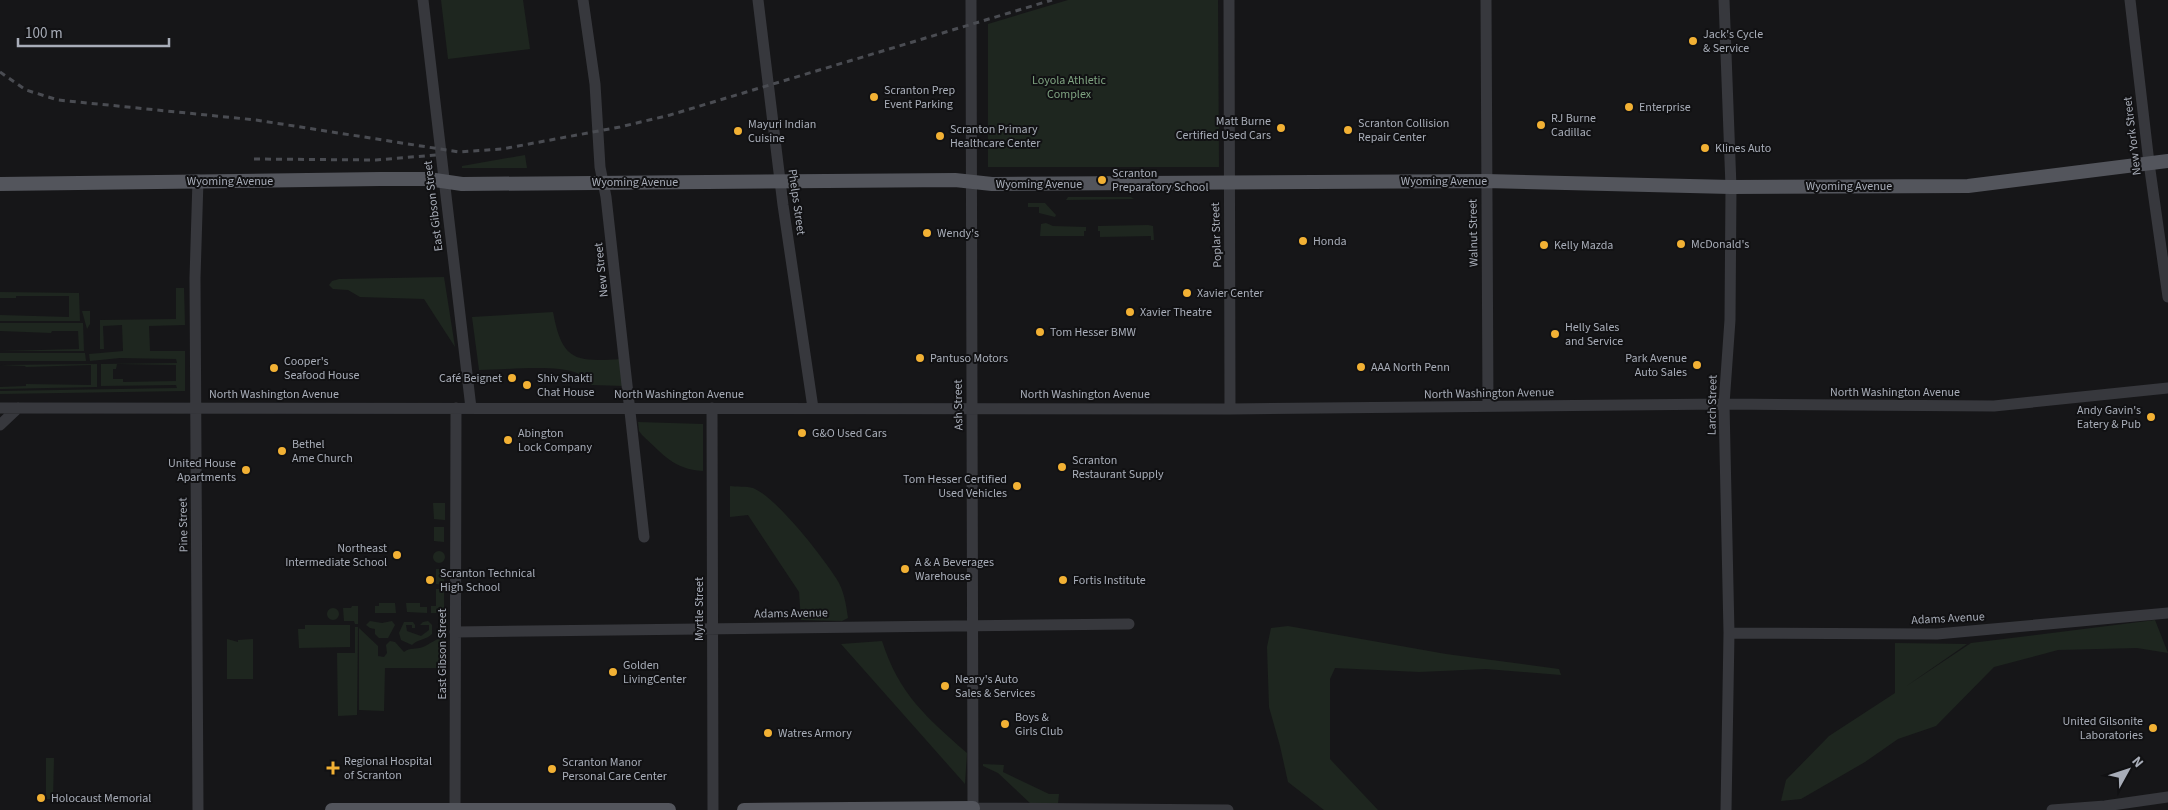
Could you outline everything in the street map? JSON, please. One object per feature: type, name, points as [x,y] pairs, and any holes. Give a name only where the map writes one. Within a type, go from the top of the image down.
[{"type":"main road","name":"Wyoming Avenue","points":[[0,184],[198,180],[350,181],[380,179],[462,184],[955,180],[992,184],[1486,180],[1731,187],[1968,186],[2168,161]]},
{"type":"main road","points":[[744,810],[973,809]]},
{"type":"main road","points":[[332,810],[669,810]]},
{"type":"street","name":"East Gibson Street","points":[[423,0],[471,408]]},
{"type":"street","name":"New Street","points":[[584,0],[595,84],[598,142],[644,537]]},
{"type":"street","name":"Phelps Street","points":[[758,0],[780,182],[813,408]]},
{"type":"street","name":"Ash Street","points":[[971,0],[973,809]]},
{"type":"street","name":"Poplar Street","points":[[1229,0],[1230,409]]},
{"type":"street","name":"Walnut Street","points":[[1486,0],[1488,406]]},
{"type":"street","name":"Larch Street","points":[[1724,0],[1731,187],[1730,320],[1724,404],[1729,633],[1726,810]]},
{"type":"street","name":"New York Street","points":[[2130,0],[2149,164],[2168,298]]},
{"type":"street","name":"Pine Street","points":[[198,180],[195,278],[198,810]]},
{"type":"street","name":"North Washington Avenue","points":[[0,408],[972,407],[1230,409],[1724,404],[1994,406],[2168,388]]},
{"type":"street","points":[[0,425],[18,408]]},
{"type":"street","name":"East Gibson Street","points":[[455,809],[456,408]]},
{"type":"street","name":"Myrtle Street","points":[[712,408],[713,810]]},
{"type":"street","name":"Adams Avenue","points":[[1729,633],[1937,634],[2168,613]]},
{"type":"street","name":"Adams Avenue","points":[[455,632],[972,624],[1128,624]]},
{"type":"street","points":[[2052,810],[2106,806],[2168,797]]},
{"type":"street","points":[[973,809],[1228,810]]},
{"type":"green space","points":[[441,0],[523,0],[530,49],[448,59]]},
{"type":"green space","name":"Loyola Athletic Complex","points":[[1068,0],[1218,0],[1219,167],[988,167],[988,24]]},
{"type":"green space","points":[[525,155],[527,168],[462,168],[462,166]]},
{"type":"green space","points":[[1068,197],[1131,197],[1134,199],[1066,200]]},
{"type":"green space","points":[[1028,203],[1045,203],[1056,215],[1055,217],[1039,213],[1039,207],[1028,207]]},
{"type":"green space","points":[[1046,223],[1053,226],[1086,227],[1086,231],[1084,231],[1084,236],[1040,236],[1041,224]]},
{"type":"green space","points":[[1098,226],[1153,226],[1154,240],[1151,240],[1151,236],[1100,237],[1100,231],[1098,231]]},
{"type":"green space","points":[[444,277],[455,347],[424,299],[360,297],[348,290],[333,289],[329,285],[332,281],[339,279]]},
{"type":"green space","points":[[176,288],[184,288],[185,325],[149,326],[150,351],[185,351],[185,391],[0,394],[0,391],[177,388],[176,385],[101,386],[101,364],[177,363],[176,359],[120,358],[90,361],[89,354],[123,351],[122,325],[103,326],[104,349],[100,349],[100,320],[176,319]],"holes":[[[117,364],[176,365],[176,381],[123,382],[123,379],[113,379],[113,369],[116,369]]]},
{"type":"green space","points":[[0,292],[79,293],[80,321],[0,321],[0,315],[69,317],[69,296],[16,296],[16,298],[0,298]]},
{"type":"green space","points":[[82,311],[90,311],[90,324],[87,329]]},
{"type":"green space","points":[[553,312],[561,340],[566,349],[573,355],[592,360],[621,359],[624,386],[592,385],[584,377],[568,370],[530,368],[479,370],[472,317]]},
{"type":"green space","points":[[0,323],[83,323],[84,351],[0,351],[79,349],[78,331],[52,331],[51,333],[0,331]]},
{"type":"green space","points":[[0,353],[85,353],[86,361],[0,361]]},
{"type":"green space","points":[[97,364],[97,387],[0,389],[0,387],[26,386],[26,384],[91,385],[91,365],[26,367],[0,365]]},
{"type":"green space","points":[[638,422],[703,424],[703,471],[693,470],[676,464],[663,455],[642,435],[639,431]]},
{"type":"green space","points":[[730,486],[753,488],[763,494],[798,528],[839,583],[848,618],[842,621],[801,620],[799,592],[748,515],[730,517]]},
{"type":"green space","points":[[433,503],[445,503],[445,520],[434,519]]},
{"type":"green space","points":[[434,527],[444,527],[444,542],[434,541]]},
{"type":"green space","points":[[439,551],[445,557],[439,563],[433,557]]},
{"type":"green space","points":[[436,569],[444,569],[444,585],[436,584]]},
{"type":"green space","points":[[436,589],[444,589],[444,613],[431,613],[431,606],[436,606]]},
{"type":"green space","points":[[379,603],[395,603],[396,613],[375,613],[375,606],[379,606]]},
{"type":"green space","points":[[406,603],[420,603],[420,607],[427,607],[427,613],[407,612]]},
{"type":"green space","points":[[352,606],[358,606],[358,624],[355,624],[354,621],[344,621],[343,608],[351,608]]},
{"type":"green space","points":[[331,608],[335,608],[339,614],[335,620],[331,620],[327,616],[327,612]]},
{"type":"green space","points":[[2155,620],[2168,653],[2137,648],[2058,650],[1994,667],[1936,726],[1898,739],[1865,762],[1801,799],[1781,801],[1786,780],[1829,736],[1895,693],[1895,643],[1967,644],[1905,687],[1971,643]]},
{"type":"green space","points":[[370,621],[382,623],[392,621],[395,625],[388,638],[379,638],[375,634],[375,629],[366,625]]},
{"type":"green space","points":[[428,621],[432,625],[432,634],[430,636],[412,645],[401,640],[399,633],[404,622],[413,622],[415,628],[412,628],[412,625],[406,625],[407,631],[421,636],[429,630],[429,625],[420,625]]},
{"type":"green space","points":[[305,625],[350,625],[350,647],[299,648],[298,629],[305,629]]},
{"type":"green space","points":[[1288,626],[1446,654],[1559,669],[1561,675],[1486,669],[1419,672],[1335,668],[1330,679],[1330,759],[1378,810],[1324,810],[1288,782],[1269,707],[1267,647],[1271,628]]},
{"type":"green space","points":[[355,627],[358,627],[357,715],[338,716],[337,653],[355,653]]},
{"type":"green space","points":[[359,628],[378,646],[378,656],[384,657],[387,653],[386,645],[390,641],[395,642],[404,652],[445,638],[445,668],[385,668],[384,711],[359,710]]},
{"type":"green space","points":[[227,639],[238,642],[238,640],[253,639],[253,679],[227,679]]},
{"type":"green space","points":[[882,641],[889,660],[906,690],[927,716],[967,753],[965,784],[841,644]]},
{"type":"green space","points":[[46,758],[54,758],[53,799],[39,799],[39,795],[46,795]]},
{"type":"green space","points":[[983,764],[1004,765],[1003,772],[1049,794],[1059,794],[1058,804],[1031,804],[998,773],[983,766]]},
{"type":"railway","points":[[0,72],[26,90],[58,100],[256,120],[459,152],[502,149],[620,127],[670,115],[1052,0]]},
{"type":"railway","points":[[254,159],[376,160],[436,155]]},
{"type":"place","name":"Jack's Cycle & Service","points":[[1693,41]]},
{"type":"place","name":"Scranton Prep Event Parking","points":[[874,97]]},
{"type":"place","name":"Enterprise","points":[[1629,107]]},
{"type":"place","name":"RJ Burne Cadillac","points":[[1541,125]]},
{"type":"place","name":"Matt Burne Certified Used Cars","points":[[1281,128]]},
{"type":"place","name":"Scranton Collision Repair Center","points":[[1348,130]]},
{"type":"place","name":"Mayuri Indian Cuisine","points":[[738,131]]},
{"type":"place","name":"Scranton Primary Healthcare Center","points":[[940,136]]},
{"type":"place","name":"Klines Auto","points":[[1705,148]]},
{"type":"place","name":"Scranton Preparatory School","points":[[1102,180]]},
{"type":"place","name":"Wendy's","points":[[927,233]]},
{"type":"place","name":"Honda","points":[[1303,241]]},
{"type":"place","name":"McDonald's","points":[[1681,244]]},
{"type":"place","name":"Kelly Mazda","points":[[1544,245]]},
{"type":"place","name":"Xavier Center","points":[[1187,293]]},
{"type":"place","name":"Xavier Theatre","points":[[1130,312]]},
{"type":"place","name":"Tom Hesser BMW","points":[[1040,332]]},
{"type":"place","name":"Helly Sales and Service","points":[[1555,334]]},
{"type":"place","name":"Pantuso Motors","points":[[920,358]]},
{"type":"place","name":"Park Avenue Auto Sales","points":[[1697,365]]},
{"type":"place","name":"AAA North Penn","points":[[1361,367]]},
{"type":"place","name":"Cooper's Seafood House","points":[[274,368]]},
{"type":"place","name":"Café Beignet","points":[[512,378]]},
{"type":"place","name":"Shiv Shakti Chat House","points":[[527,385]]},
{"type":"place","name":"Andy Gavin's Eatery & Pub","points":[[2151,417]]},
{"type":"place","name":"G&O Used Cars","points":[[802,433]]},
{"type":"place","name":"Abington Lock Company","points":[[508,440]]},
{"type":"place","name":"Bethel Ame Church","points":[[282,451]]},
{"type":"place","name":"Scranton Restaurant Supply","points":[[1062,467]]},
{"type":"place","name":"United House Apartments","points":[[246,470]]},
{"type":"place","name":"Tom Hesser Certified Used Vehicles","points":[[1017,486]]},
{"type":"place","name":"Northeast Intermediate School","points":[[397,555]]},
{"type":"place","name":"A & A Beverages Warehouse","points":[[905,569]]},
{"type":"place","name":"Scranton Technical High School","points":[[430,580]]},
{"type":"place","name":"Fortis Institute","points":[[1063,580]]},
{"type":"place","name":"Golden LivingCenter","points":[[613,672]]},
{"type":"place","name":"Neary's Auto Sales & Services","points":[[945,686]]},
{"type":"place","name":"Boys & Girls Club","points":[[1005,724]]},
{"type":"place","name":"United Gilsonite Laboratories","points":[[2153,728]]},
{"type":"place","name":"Watres Armory","points":[[768,733]]},
{"type":"place","name":"Regional Hospital of Scranton","points":[[333,768]]},
{"type":"place","name":"Scranton Manor Personal Care Center","points":[[552,769]]},
{"type":"place","name":"Holocaust Memorial","points":[[41,798]]}]
